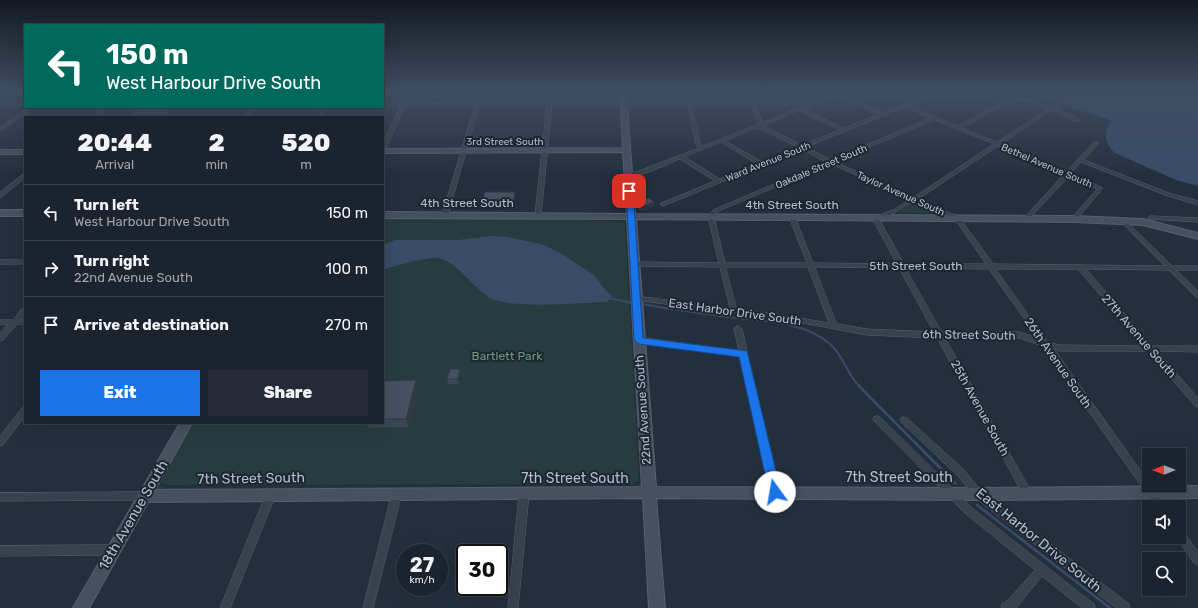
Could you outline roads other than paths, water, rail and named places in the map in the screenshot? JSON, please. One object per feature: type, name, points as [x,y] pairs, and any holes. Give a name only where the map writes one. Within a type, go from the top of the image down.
[{"type":"street","points":[[0,130],[15,119]]},
{"type":"street","points":[[384,146],[397,119]]},
{"type":"street","points":[[445,215],[473,119]]},
{"type":"street","points":[[538,215],[548,119]]},
{"type":"street","name":"22nd Avenue South","points":[[625,119],[648,494],[657,608]]},
{"type":"street","points":[[693,119],[699,145],[704,148]]},
{"type":"street","points":[[759,119],[761,125]]},
{"type":"street","points":[[628,174],[637,174],[775,119]]},
{"type":"street","points":[[821,119],[843,130]]},
{"type":"street","name":"Ward Avenue South","points":[[663,204],[872,119]]},
{"type":"street","name":"Oakdale Street South","points":[[712,217],[715,211],[931,119]]},
{"type":"street","name":"Bethel Avenue South","points":[[937,119],[1100,188],[1074,218]]},
{"type":"street","points":[[958,128],[975,119]]},
{"type":"street","points":[[875,218],[892,213],[1035,119]]},
{"type":"street","name":"Taylor Avenue South","points":[[761,125],[831,162],[957,218]]},
{"type":"street","points":[[722,141],[762,164]]},
{"type":"street","points":[[1027,218],[1069,174],[1096,142]]},
{"type":"street","name":"3rd Street South","points":[[384,151],[626,150]]},
{"type":"street","points":[[0,152],[24,152]]},
{"type":"street","points":[[681,157],[719,181]]},
{"type":"street","points":[[1080,160],[1167,194],[1198,203]]},
{"type":"street","points":[[0,196],[24,176]]},
{"type":"street","points":[[0,213],[24,213]]},
{"type":"street","name":"4th Street South","points":[[384,215],[1074,218],[1122,220],[1154,225],[1198,236]]},
{"type":"street","points":[[712,217],[734,311]]},
{"type":"street","points":[[792,217],[812,265],[834,326]]},
{"type":"street","name":"25th Avenue South","points":[[875,218],[1027,494]]},
{"type":"street","name":"26th Avenue South","points":[[957,218],[1142,481]]},
{"type":"street","points":[[1151,218],[1182,218],[1198,220]]},
{"type":"street","points":[[1122,220],[1198,295]]},
{"type":"street","points":[[0,262],[24,262]]},
{"type":"street","name":"5th Street South","points":[[634,264],[1198,268]]},
{"type":"street","name":"27th Avenue South","points":[[1080,267],[1198,404]]},
{"type":"street","name":"East Harbor Drive South","points":[[636,298],[834,326]]},
{"type":"street","points":[[0,338],[24,312]]},
{"type":"street","points":[[0,322],[24,322]]},
{"type":"street","name":"6th Street South","points":[[834,326],[867,332],[939,335],[1019,335],[1059,348],[1198,349]]},
{"type":"street","points":[[738,329],[775,492]]},
{"type":"street","points":[[639,340],[744,354]]},
{"type":"street","points":[[0,442],[24,411]]},
{"type":"street","points":[[877,419],[969,511],[1090,608]]},
{"type":"street","name":"East Harbor Drive South","points":[[904,420],[961,473],[978,494],[1125,608]]},
{"type":"street","name":"18th Avenue South","points":[[81,608],[185,424]]},
{"type":"street","name":"7th Street South","points":[[0,497],[271,494],[648,494],[775,492],[1027,494],[1150,492]]},
{"type":"street","name":"26th Avenue South","points":[[1150,492],[1156,500]]},
{"type":"street","name":"7th Street South","points":[[1186,492],[1198,492]]},
{"type":"street","points":[[225,608],[271,494]]},
{"type":"street","points":[[368,608],[397,494]]},
{"type":"street","points":[[513,608],[524,494]]},
{"type":"street","points":[[1186,543],[1198,560]]},
{"type":"street","points":[[0,551],[114,550]]},
{"type":"street","points":[[1006,608],[1012,604],[1042,570]]},
{"type":"water","points":[[1107,119],[1198,119],[1198,186],[1176,180],[1115,153],[1109,146],[1106,139],[1107,129],[1112,121]]},
{"type":"water","points":[[493,236],[508,237],[544,245],[562,254],[594,275],[606,291],[612,296],[607,302],[552,304],[511,303],[494,300],[488,297],[449,262],[439,258],[420,260],[384,270],[384,245],[395,240],[458,240]]},
{"type":"waterway","points":[[608,298],[633,303]]},
{"type":"waterway","points":[[641,304],[795,326],[820,336],[830,344],[842,359],[851,376],[859,386]]},
{"type":"waterway","points":[[858,385],[955,483]]},
{"type":"waterway","points":[[977,505],[1110,608]]},
{"type":"park label","name":"Bartlett Park","points":[[507,356]]}]
